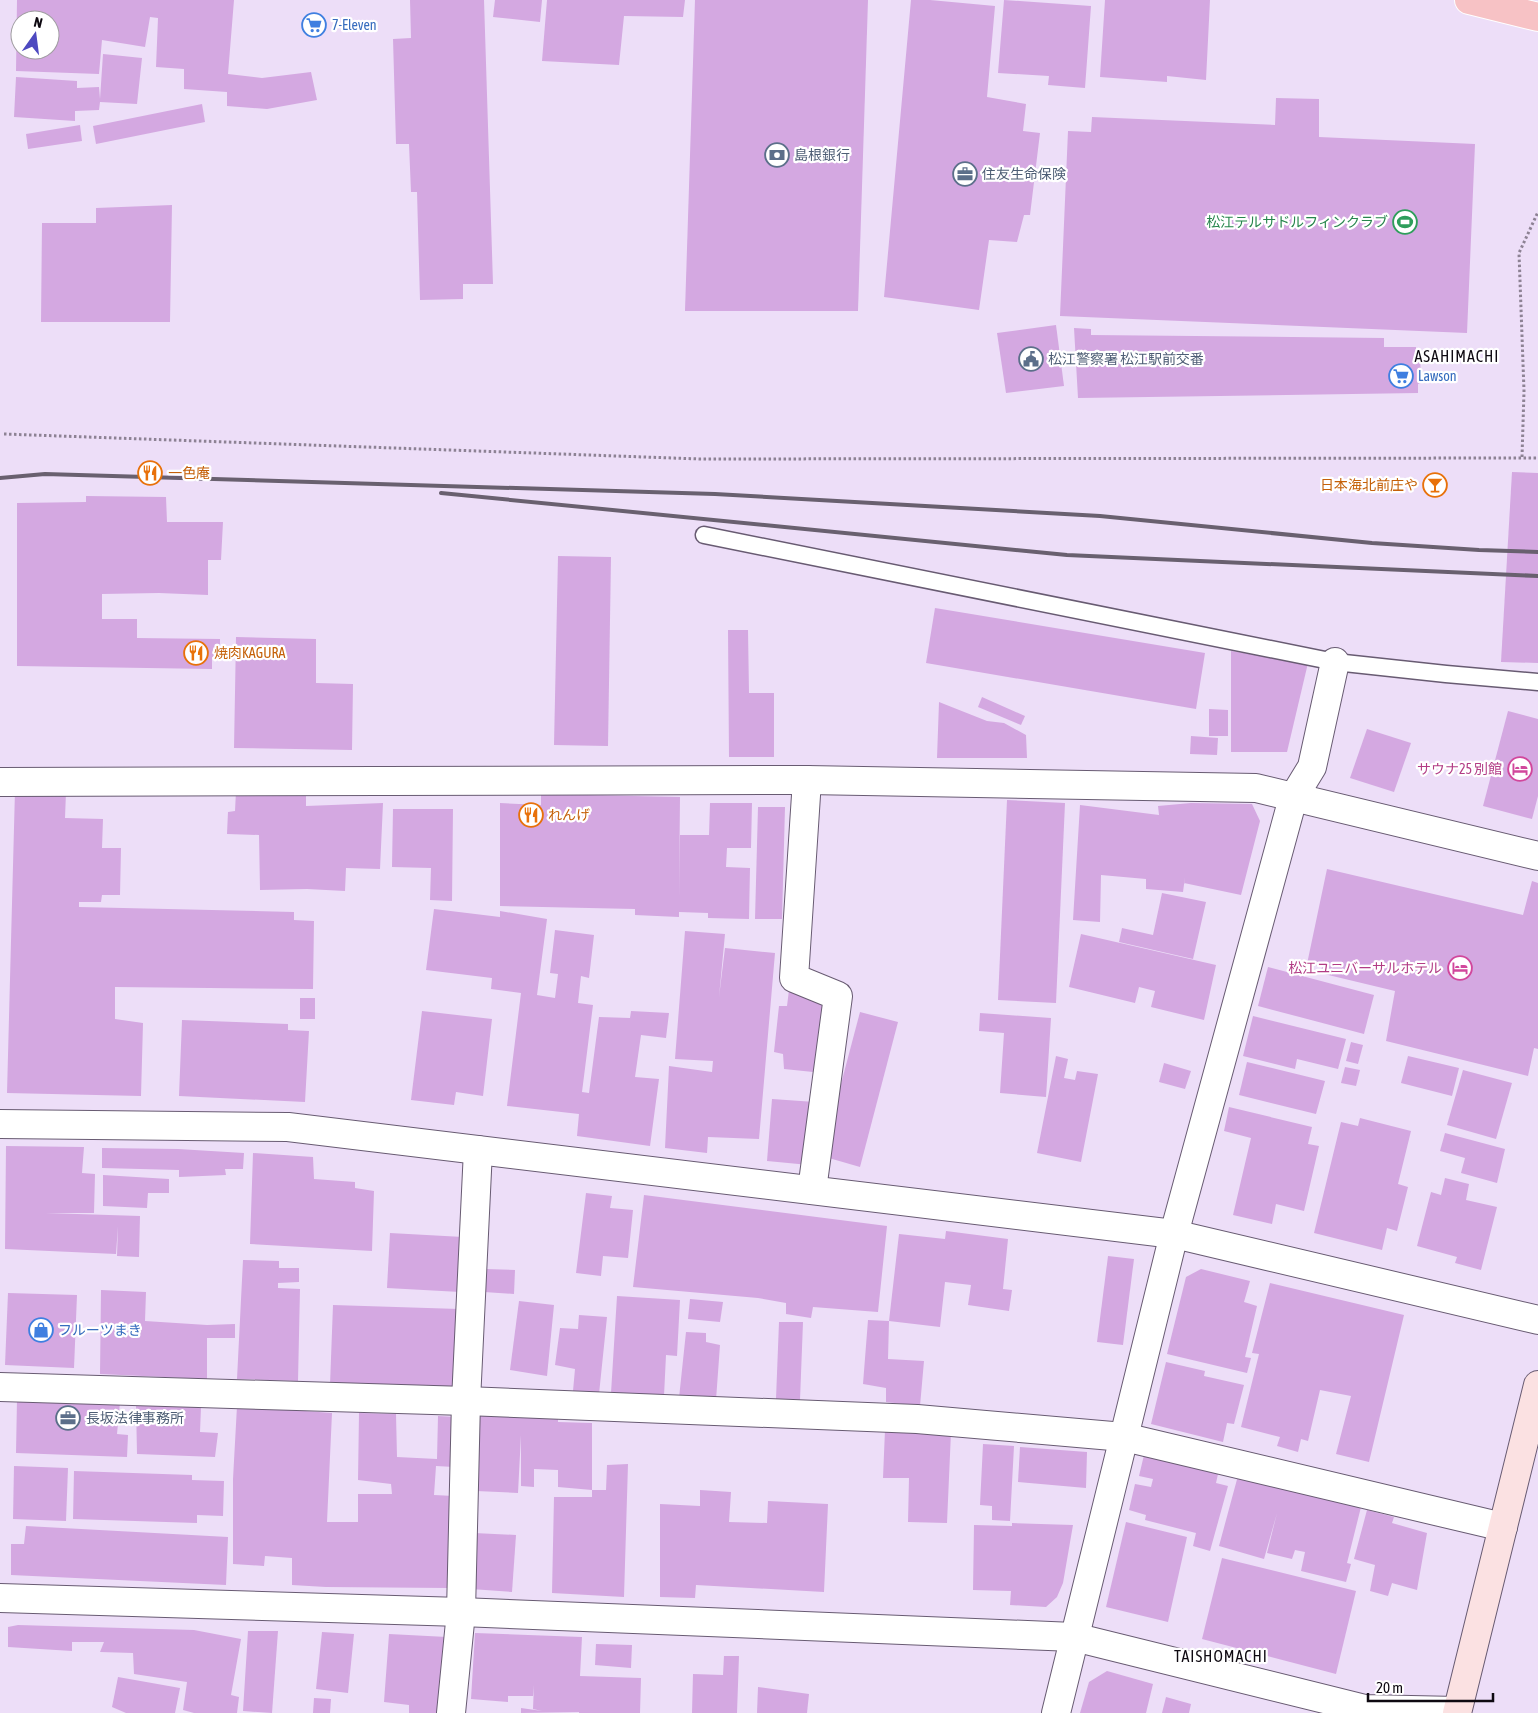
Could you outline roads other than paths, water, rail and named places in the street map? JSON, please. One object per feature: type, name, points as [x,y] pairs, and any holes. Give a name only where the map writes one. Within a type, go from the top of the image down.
[{"type":"main road","points":[[1469,0],[1538,17]]},
{"type":"street","points":[[1056,1713],[1174,1234],[1293,798],[1312,767],[1335,662]]},
{"type":"street","points":[[807,780],[794,978],[838,996],[812,1190]]},
{"type":"street","points":[[0,782],[807,780],[1256,788],[1538,856]]},
{"type":"street","points":[[0,1124],[288,1127],[1174,1234],[1538,1320]]},
{"type":"street","points":[[452,1713],[461,1612],[466,1401],[478,1150]]},
{"type":"street","points":[[0,1598],[461,1612],[1074,1637],[1365,1709],[1460,1712],[1538,1385]]},
{"type":"street","points":[[0,1387],[466,1401],[917,1419],[1124,1436],[1503,1527]]},
{"type":"lane","points":[[704,535],[1335,662],[1538,682]]},
{"type":"railway","points":[[0,478],[45,474],[715,494],[1100,516],[1372,543],[1538,552]]},
{"type":"railway","points":[[441,493],[1067,555],[1538,576]]},
{"type":"place","name":"7-Eleven","points":[[314,25]]},
{"type":"place","name":"島根銀行","points":[[777,155]]},
{"type":"place","name":"住友生命保険","points":[[965,174]]},
{"type":"place","name":"松江テルサドルフィンクラブ","points":[[1405,222]]},
{"type":"place","name":"松江警察署 松江駅前交番","points":[[1031,359]]},
{"type":"place","name":"Lawson","points":[[1401,376]]},
{"type":"place","name":"一色庵","points":[[150,473]]},
{"type":"place","name":"日本海北前庄や","points":[[1435,485]]},
{"type":"place","name":"焼肉KAGURA","points":[[196,653]]},
{"type":"place","name":"サウナ25 別館","points":[[1520,769]]},
{"type":"place","name":"れんげ","points":[[531,815]]},
{"type":"place","name":"松江ユニバーサルホテル","points":[[1460,968]]},
{"type":"place","name":"フルーツまき","points":[[41,1330]]},
{"type":"place","name":"長坂法律事務所","points":[[68,1418]]},
{"type":"district","name":"ASAHIMACHI","points":[[1457,356]]},
{"type":"district","name":"TAISHOMACHI","points":[[1221,1656]]}]
